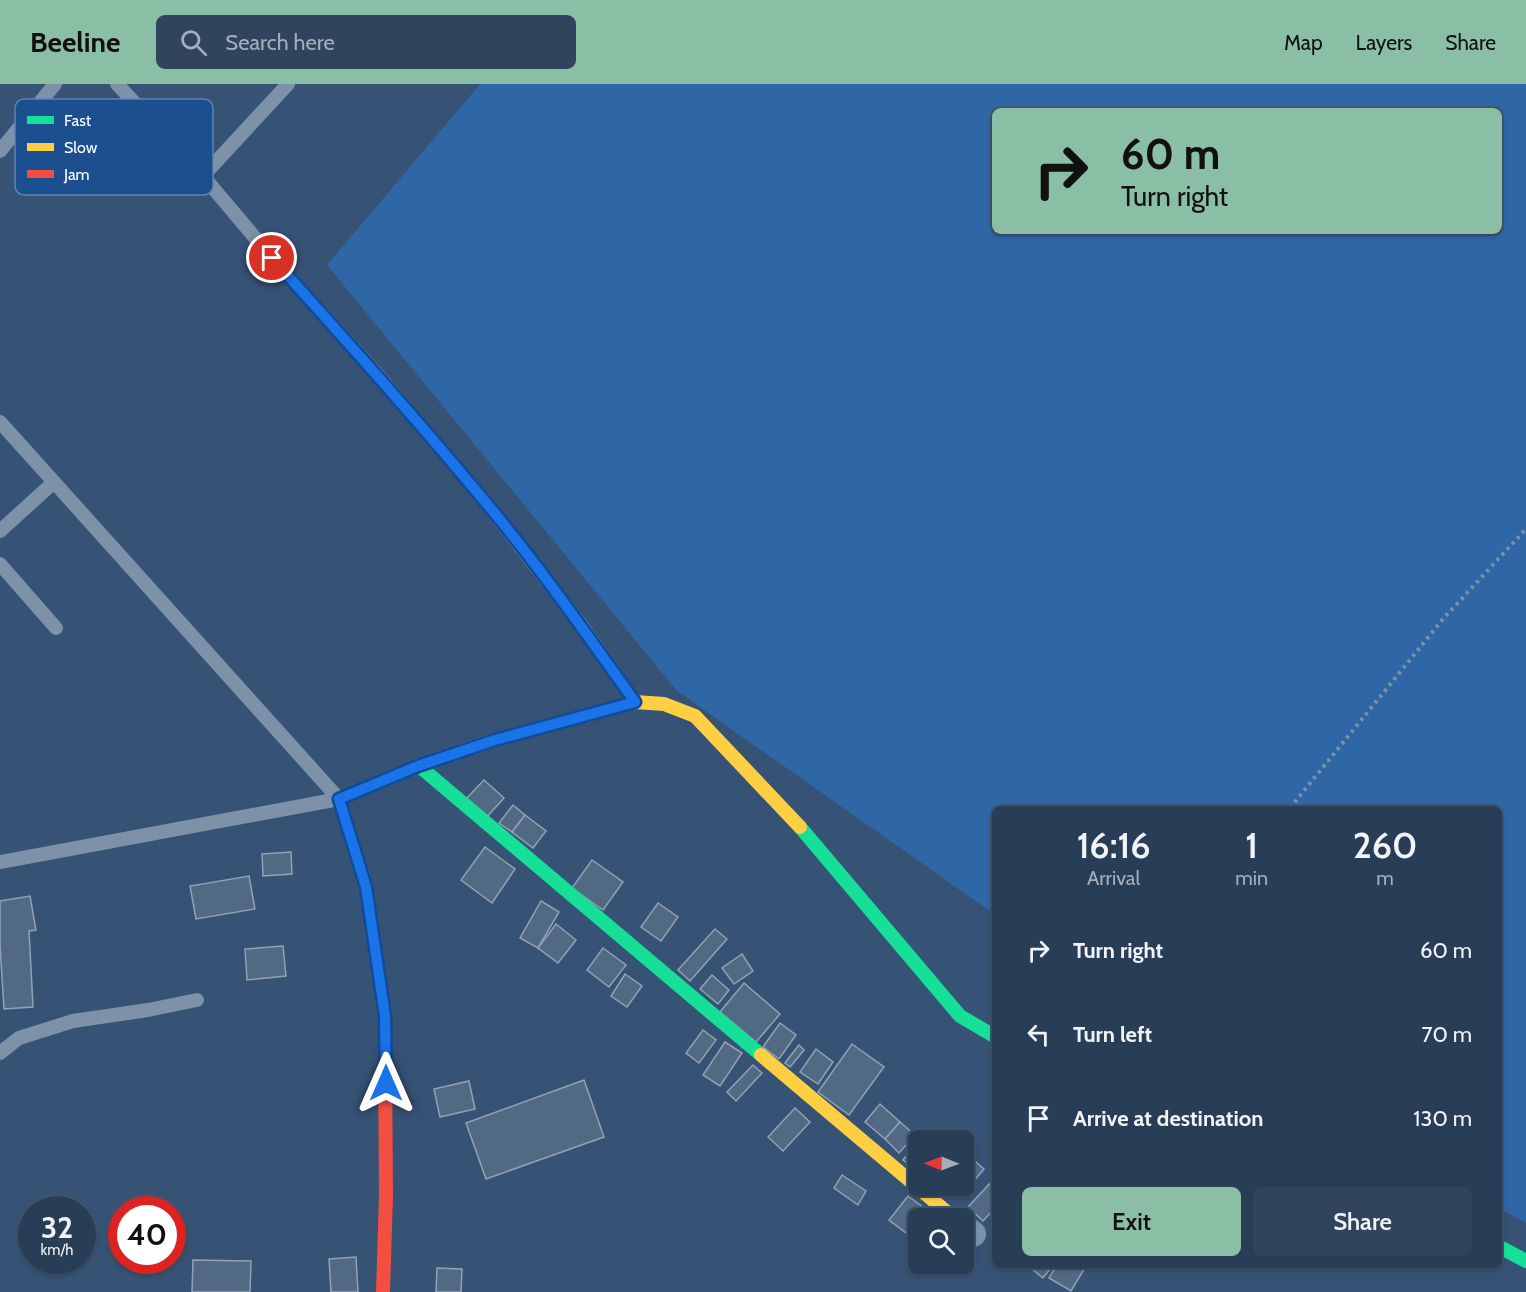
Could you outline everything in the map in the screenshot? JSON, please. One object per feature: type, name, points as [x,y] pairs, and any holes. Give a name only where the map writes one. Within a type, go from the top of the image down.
[{"type":"street","points":[[383,1292],[386,1195],[385,1016],[366,887],[339,799],[418,766],[495,740],[635,702],[664,704],[695,716],[810,837],[960,1016],[992,1035]]},
{"type":"street","points":[[418,766],[942,1208]]},
{"type":"street","points":[[1502,1248],[1526,1261]]},
{"type":"lane","points":[[43,99],[55,84]]},
{"type":"lane","points":[[117,84],[131,99]]},
{"type":"lane","points":[[213,165],[288,84]]},
{"type":"lane","points":[[0,151],[15,133]]},
{"type":"lane","points":[[213,188],[484,500],[582,626],[635,702]]},
{"type":"lane","points":[[0,422],[339,799]]},
{"type":"lane","points":[[0,531],[54,482]]},
{"type":"lane","points":[[0,564],[56,628]]},
{"type":"lane","points":[[0,862],[339,799]]},
{"type":"lane","points":[[0,1053],[19,1038],[73,1021],[197,1000]]},
{"type":"path","points":[[1292,806],[1443,619],[1526,529]]},
{"type":"shaded area","points":[[480,84],[1526,84],[1526,1223],[1502,1210],[1502,806],[992,806],[992,913],[677,691],[327,265]]},
{"type":"building","points":[[484,780],[504,798],[485,819],[465,800]]},
{"type":"building","points":[[513,805],[525,815],[512,832],[499,823]]},
{"type":"building","points":[[525,815],[546,831],[533,848],[512,832]]},
{"type":"building","points":[[485,847],[515,869],[492,903],[461,880]]},
{"type":"building","points":[[291,852],[292,874],[263,876],[262,854]]},
{"type":"building","points":[[592,860],[623,882],[603,910],[572,888]]},
{"type":"building","points":[[249,876],[255,909],[196,919],[190,886]]},
{"type":"building","points":[[30,896],[36,930],[29,931],[33,1007],[4,1009],[0,901]]},
{"type":"building","points":[[541,901],[559,912],[538,948],[520,938]]},
{"type":"building","points":[[658,903],[678,917],[661,941],[641,927]]},
{"type":"building","points":[[556,924],[576,940],[558,963],[538,948]]},
{"type":"building","points":[[715,929],[727,939],[690,981],[678,970]]},
{"type":"building","points":[[283,946],[286,976],[247,980],[245,949]]},
{"type":"building","points":[[603,948],[626,965],[609,987],[587,970]]},
{"type":"building","points":[[742,954],[753,971],[734,984],[722,968]]},
{"type":"building","points":[[625,974],[642,986],[627,1007],[611,996]]},
{"type":"building","points":[[712,975],[729,990],[718,1004],[700,989]]},
{"type":"building","points":[[744,983],[780,1014],[756,1042],[720,1012]]},
{"type":"building","points":[[780,1023],[796,1035],[779,1059],[763,1047]]},
{"type":"building","points":[[703,1030],[716,1040],[699,1063],[686,1053]]},
{"type":"building","points":[[725,1042],[742,1053],[720,1086],[703,1075]]},
{"type":"building","points":[[852,1044],[884,1067],[849,1115],[818,1092]]},
{"type":"building","points":[[799,1045],[804,1050],[790,1067],[785,1063]]},
{"type":"building","points":[[816,1049],[833,1062],[818,1084],[800,1072]]},
{"type":"building","points":[[753,1065],[762,1073],[736,1101],[727,1092]]},
{"type":"building","points":[[584,1080],[604,1137],[486,1179],[466,1123]]},
{"type":"building","points":[[469,1081],[475,1109],[440,1117],[434,1089]]},
{"type":"building","points":[[880,1104],[900,1122],[885,1139],[865,1122]]},
{"type":"building","points":[[795,1108],[810,1122],[783,1151],[768,1137]]},
{"type":"building","points":[[900,1122],[909,1130],[908,1143],[899,1153],[885,1139]]},
{"type":"building","points":[[908,1154],[908,1164],[903,1160]]},
{"type":"building","points":[[974,1160],[984,1169],[974,1181]]},
{"type":"building","points":[[842,1175],[866,1191],[858,1205],[834,1188]]},
{"type":"building","points":[[992,1181],[992,1211],[983,1221],[974,1213],[974,1208],[969,1208]]},
{"type":"building","points":[[908,1196],[924,1208],[908,1208],[908,1234],[889,1220]]},
{"type":"building","points":[[356,1257],[358,1292],[331,1292],[329,1259]]},
{"type":"building","points":[[193,1260],[251,1261],[250,1292],[192,1292]]},
{"type":"building","points":[[437,1268],[462,1269],[461,1292],[436,1292]]},
{"type":"building","points":[[1031,1268],[1051,1268],[1043,1278]]},
{"type":"building","points":[[1055,1268],[1085,1268],[1071,1291],[1049,1278]]},
{"type":"traffic: fast","points":[[385,1053],[385,1016],[366,887],[339,799],[462,751]]},
{"type":"traffic: fast","points":[[419,766],[761,1055]]},
{"type":"traffic: fast","points":[[800,827],[960,1016],[992,1035]]},
{"type":"traffic: fast","points":[[1502,1248],[1526,1261]]},
{"type":"traffic: slow","points":[[462,751],[635,702],[664,704],[695,716],[800,827]]},
{"type":"traffic: slow","points":[[761,1055],[942,1208]]},
{"type":"traffic: jam","points":[[383,1292],[386,1195],[385,1053]]},
{"type":"route","points":[[272,258],[376,373],[484,500],[582,626],[635,702],[495,740],[418,766],[339,799],[366,887],[385,1016],[386,1083]]}]
